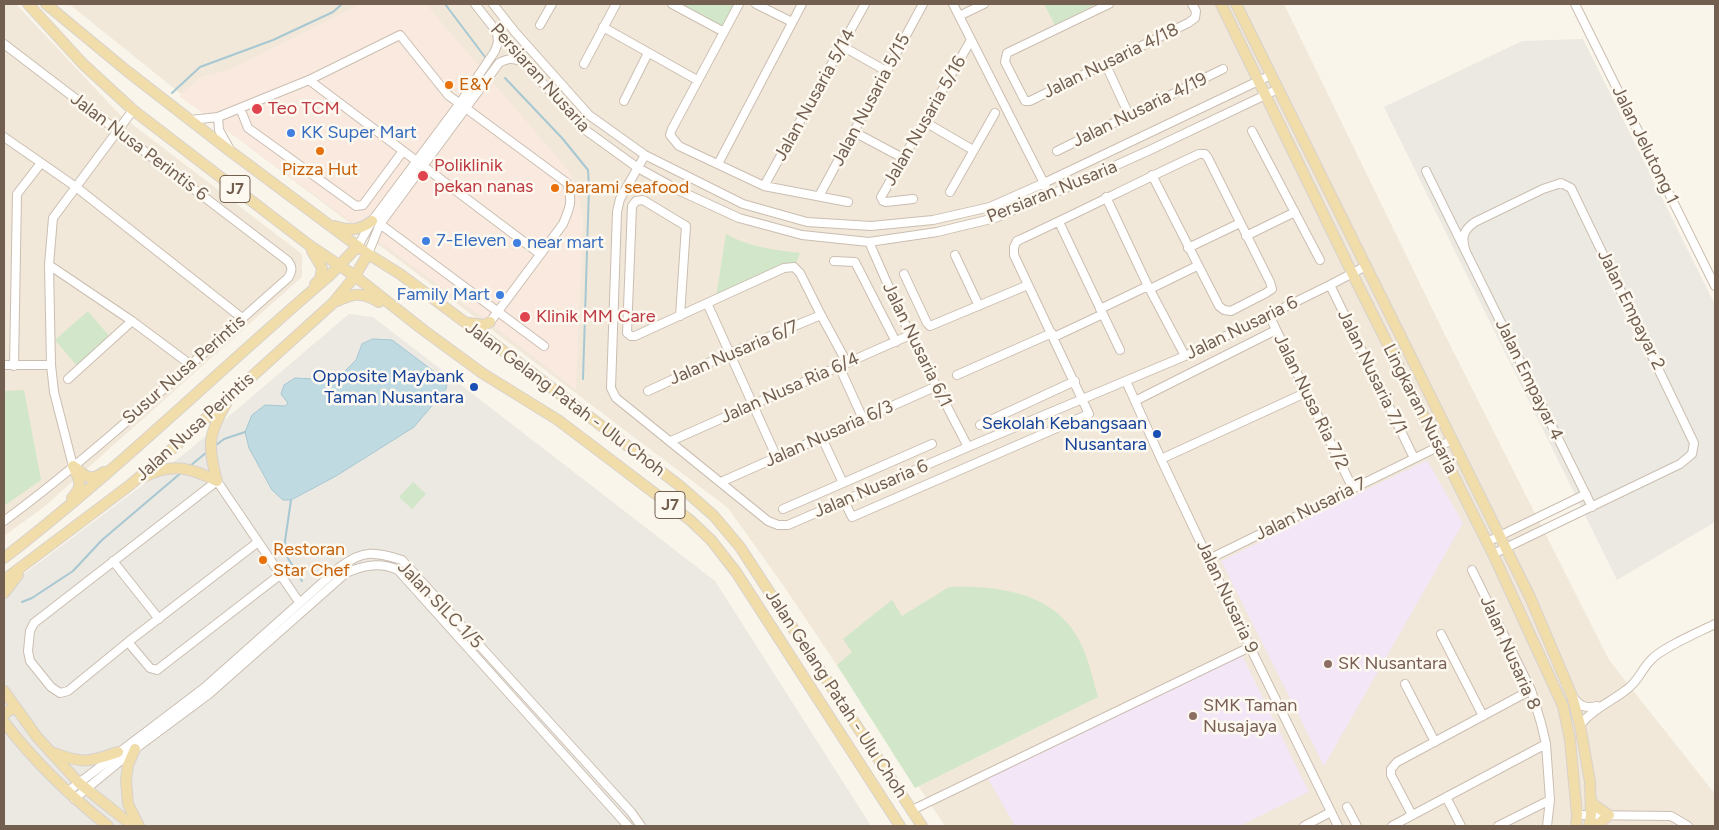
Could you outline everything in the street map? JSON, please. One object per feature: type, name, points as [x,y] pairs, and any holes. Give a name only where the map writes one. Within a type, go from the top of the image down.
[{"type":"main road","name":"Jalan Gelang Patah - Ulu Choh","points":[[28,4],[83,64],[133,110],[309,246],[355,276],[422,330],[482,373],[558,420],[690,520],[711,540],[744,584],[900,826]]},
{"type":"main road","name":"Jalan Gelang Patah - Ulu Choh","points":[[46,4],[127,71],[230,151],[368,254],[400,274],[501,349],[680,486],[714,516],[740,547],[922,826]]},
{"type":"main road","name":"Lingkaran Nusaria","points":[[1221,4],[1438,447],[1493,554],[1563,706],[1570,740],[1577,815],[1576,826]]},
{"type":"main road","name":"Lingkaran Nusaria","points":[[1236,4],[1530,597],[1572,696],[1580,725],[1590,782],[1592,815],[1590,826]]},
{"type":"main road","points":[[329,225],[348,230],[376,222]]},
{"type":"main road","points":[[299,301],[320,279],[322,272],[322,268],[309,246]]},
{"type":"main road","name":"Jalan Nusa Perintis","points":[[4,558],[55,518],[123,460],[340,266],[358,246]]},
{"type":"main road","name":"Jalan Nusa Perintis","points":[[4,580],[130,485],[232,395],[333,303],[355,276],[368,254]]},
{"type":"main road","points":[[333,303],[350,295],[360,294],[372,298],[422,330]]},
{"type":"main road","points":[[458,317],[478,326],[484,326],[490,322]]},
{"type":"main road","points":[[490,322],[488,334],[501,349]]},
{"type":"main road","points":[[217,482],[211,458],[210,443],[216,421],[232,395]]},
{"type":"main road","points":[[73,466],[88,477],[96,478],[123,460]]},
{"type":"main road","points":[[55,518],[78,492],[80,485],[73,466]]},
{"type":"main road","points":[[130,485],[151,473],[172,468],[196,471],[217,482]]},
{"type":"main road","points":[[4,593],[16,578],[50,546]]},
{"type":"main road","points":[[4,691],[50,752],[83,786],[133,826]]},
{"type":"main road","points":[[4,714],[15,707]]},
{"type":"main road","points":[[4,722],[23,747],[70,796],[108,826]]},
{"type":"main road","points":[[23,747],[37,736]]},
{"type":"main road","points":[[135,749],[128,765],[127,788],[128,804],[139,826]]},
{"type":"main road","points":[[50,752],[80,762],[94,761],[118,752]]},
{"type":"main road","points":[[1591,800],[1594,805],[1609,815],[1596,826]]},
{"type":"street","name":"Persiaran Nusaria","points":[[475,4],[524,63],[584,129],[638,168],[678,190],[739,218],[802,235],[869,242],[937,232],[995,218],[1150,150],[1278,89]]},
{"type":"street","name":"Persiaran Nusaria","points":[[493,4],[515,32],[589,116],[645,155],[743,204],[807,222],[871,226],[933,220],[990,207],[1271,75]]},
{"type":"street","points":[[540,25],[552,4]]},
{"type":"street","points":[[584,64],[616,4]]},
{"type":"street","points":[[672,4],[724,32]]},
{"type":"street","points":[[739,4],[697,80],[670,136],[679,146],[764,186],[848,202]]},
{"type":"street","points":[[756,4],[792,22]]},
{"type":"street","points":[[718,164],[802,4]]},
{"type":"street","name":"Jalan Nusaria 5/14","points":[[764,186],[865,4]]},
{"type":"street","name":"Jalan Nusaria 5/15","points":[[819,196],[888,72],[923,4]]},
{"type":"street","points":[[953,4],[1050,195]]},
{"type":"street","points":[[959,16],[984,4]]},
{"type":"street","name":"Jalan Nusaria 4/18","points":[[1109,4],[1008,53],[1005,62],[1025,101],[1030,101],[1106,65],[1188,23],[1195,18],[1196,11],[1192,4]]},
{"type":"street","name":"Jalan Jelutong 1","points":[[1575,4],[1715,286]]},
{"type":"street","points":[[603,27],[697,80]]},
{"type":"street","points":[[358,246],[423,166],[463,105],[495,51],[498,42],[497,32]]},
{"type":"street","points":[[191,120],[218,117],[309,80],[400,35],[448,95],[567,183],[571,195],[570,208],[563,224],[490,322]]},
{"type":"street","name":"Jalan Nusaria 5/16","points":[[912,199],[886,202],[881,198],[971,40]]},
{"type":"street","name":"Jalan Nusa Perintis 6","points":[[4,44],[288,261],[292,266],[292,272]]},
{"type":"street","points":[[842,46],[888,72]]},
{"type":"street","points":[[624,101],[648,53]]},
{"type":"street","points":[[368,254],[376,222],[416,161],[499,63],[512,58],[524,63]]},
{"type":"street","points":[[1106,65],[1129,115]]},
{"type":"street","name":"Jalan Nusaria 4/19","points":[[1057,151],[1222,69]]},
{"type":"street","points":[[309,80],[540,254]]},
{"type":"street","points":[[240,108],[248,128],[356,206],[363,205],[403,151]]},
{"type":"street","points":[[73,466],[54,392],[51,365],[49,265],[53,218],[133,110]]},
{"type":"street","points":[[950,192],[995,113]]},
{"type":"street","points":[[218,117],[219,130],[230,151]]},
{"type":"street","points":[[925,122],[973,150]]},
{"type":"street","points":[[1252,131],[1320,260]]},
{"type":"street","points":[[854,132],[904,158]]},
{"type":"street","points":[[4,137],[76,186],[242,318]]},
{"type":"street","points":[[844,500],[852,517],[1089,414],[1014,255],[1014,247],[1017,241],[1152,175],[1199,154],[1204,154],[1208,158],[1272,288],[1231,311],[1224,310],[1219,306],[1152,175]]},
{"type":"street","name":"Jalan Nusaria 6","points":[[645,155],[620,199],[617,212],[611,388],[616,398],[768,521],[778,526],[788,525],[1185,356],[1366,266]]},
{"type":"street","points":[[14,366],[17,194],[41,163]]},
{"type":"street","name":"Jalan Empayar 4","points":[[1426,171],[1592,507]]},
{"type":"street","name":"Jalan Empayar 2","points":[[1466,252],[1463,244],[1463,234],[1468,227],[1543,189],[1561,183],[1571,188],[1576,196],[1694,443],[1692,454],[1680,464],[1592,507]]},
{"type":"street","points":[[1106,197],[1149,287],[1185,356]]},
{"type":"street","points":[[680,316],[686,226],[642,200],[636,201],[632,206],[627,333],[635,336],[680,316],[784,268],[794,267],[800,272],[821,315],[843,365],[862,419]]},
{"type":"street","points":[[1246,236],[1295,212]]},
{"type":"street","points":[[376,222],[544,346]]},
{"type":"street","points":[[1059,222],[1120,350]]},
{"type":"street","points":[[1188,248],[1240,223]]},
{"type":"street","name":"Jalan Nusaria 6/1","points":[[869,242],[910,335],[968,447]]},
{"type":"street","points":[[955,255],[979,306]]},
{"type":"street","points":[[834,261],[855,262],[896,342]]},
{"type":"street","points":[[49,265],[132,321],[192,366]]},
{"type":"street","points":[[956,375],[1053,335],[1149,287],[1197,266]]},
{"type":"street","name":"Susur Nusa Perintis","points":[[4,521],[192,366],[242,318],[288,278],[292,272]]},
{"type":"street","points":[[904,274],[930,326],[1028,285]]},
{"type":"street","name":"Jalan Nusaria 7/1","points":[[1330,285],[1414,458]]},
{"type":"street","points":[[707,303],[777,458]]},
{"type":"street","name":"Jalan Nusaria 6/7","points":[[648,390],[821,315]]},
{"type":"street","name":"Jalan Nusa Ria 7/2","points":[[1269,315],[1353,490]]},
{"type":"street","points":[[68,379],[132,321]]},
{"type":"street","points":[[1134,401],[1276,330]]},
{"type":"street","name":"Jalan Nusa Ria 6/4","points":[[671,441],[910,335]]},
{"type":"street","points":[[4,365],[51,365]]},
{"type":"street","points":[[980,424],[1075,381]]},
{"type":"street","name":"Jalan Nusaria 9","points":[[1126,381],[1250,647],[1338,826]]},
{"type":"street","name":"Jalan Nusaria 6/3","points":[[721,482],[937,386]]},
{"type":"street","points":[[1161,459],[1306,392]]},
{"type":"street","points":[[822,438],[843,483]]},
{"type":"street","name":"Jalan Nusaria 7","points":[[1209,559],[1452,440]]},
{"type":"street","points":[[783,509],[932,444]]},
{"type":"street","points":[[258,542],[128,642],[68,691],[60,693],[51,687],[39,674],[29,656],[30,632],[34,623],[217,482],[281,574],[299,602]]},
{"type":"street","points":[[1487,542],[1586,494]]},
{"type":"street","points":[[1493,554],[1592,507]]},
{"type":"street","name":"Jalan SILC 1/5","points":[[83,786],[118,752],[204,688],[299,602],[352,558],[369,552],[402,560],[631,812],[641,826]]},
{"type":"street","points":[[113,561],[158,619]]},
{"type":"street","name":"Jalan SILC 1/5","points":[[70,796],[209,694],[346,573],[359,567],[374,564],[390,566],[398,570],[628,826]]},
{"type":"street","name":"Jalan Nusaria 8","points":[[1472,570],[1530,690],[1546,744],[1550,800],[1547,826]]},
{"type":"street","points":[[128,642],[150,668],[157,670],[281,574]]},
{"type":"street","points":[[1580,725],[1588,715],[1601,705],[1632,686],[1651,660],[1660,653],[1715,624]]},
{"type":"street","points":[[1441,634],[1484,716]]},
{"type":"street","points":[[912,810],[1250,647]]},
{"type":"street","points":[[1406,684],[1435,742]]},
{"type":"street","points":[[1412,815],[1391,775],[1391,769],[1396,762],[1530,690]]},
{"type":"street","points":[[1572,696],[1583,707],[1588,708],[1601,705]]},
{"type":"street","points":[[1392,826],[1546,744]]},
{"type":"street","points":[[1446,797],[1461,826]]},
{"type":"street","points":[[1498,826],[1550,800]]},
{"type":"street","points":[[1347,807],[1357,826]]},
{"type":"street","points":[[1304,826],[1331,812]]},
{"type":"street","points":[[1577,815],[1672,816],[1688,826]]},
{"type":"shaded area","points":[[4,4],[16,4],[119,114],[302,254],[302,277],[44,507],[4,536]]},
{"type":"shaded area","points":[[69,4],[1284,4],[1444,333],[1609,660],[1715,794],[1715,826],[945,826],[785,588],[728,508],[212,119]]},
{"type":"shaded area","points":[[361,4],[426,4],[569,171],[576,185],[583,220],[576,390],[481,316],[179,96],[201,77],[230,69]]},
{"type":"shaded area","points":[[1583,39],[1715,305],[1715,522],[1617,580],[1384,107],[1522,41]]},
{"type":"shaded area","points":[[349,314],[373,317],[715,581],[871,826],[4,826],[4,589],[188,451]]},
{"type":"shaded area","name":"SK Nusantara","points":[[1427,460],[1463,523],[1324,766],[1221,561]]},
{"type":"shaded area","name":"SMK Taman Nusajaya","points":[[1242,655],[1309,792],[1239,826],[1015,826],[987,777]]},
{"type":"green space","points":[[677,4],[734,4],[721,28]]},
{"type":"green space","points":[[1044,4],[1096,4],[1055,25]]},
{"type":"green space","points":[[726,234],[753,245],[800,253],[795,266],[716,297]]},
{"type":"green space","points":[[88,311],[110,337],[77,366],[55,340]]},
{"type":"green space","points":[[24,390],[41,480],[4,506],[4,391]]},
{"type":"green space","points":[[413,482],[426,494],[412,509],[399,497]]},
{"type":"green space","points":[[949,587],[1003,590],[1037,600],[1052,609],[1065,621],[1080,642],[1098,697],[915,788],[837,665],[852,652],[843,639],[892,600],[902,616]]},
{"type":"water","points":[[373,339],[392,340],[444,379],[447,384],[446,389],[414,427],[336,476],[291,500],[283,500],[272,490],[249,448],[245,432],[252,415],[265,405],[285,406],[288,403],[281,394],[284,385],[295,378],[330,380],[343,373],[356,360],[362,344]]},
{"type":"waterway","points":[[172,93],[200,67],[273,40],[333,12],[342,4]]},
{"type":"waterway","points":[[445,4],[485,57]]},
{"type":"waterway","points":[[505,78],[562,138],[588,170],[583,379]]},
{"type":"waterway","points":[[215,446],[224,439],[245,432]]},
{"type":"waterway","points":[[190,466],[207,452]]},
{"type":"waterway","points":[[22,602],[32,598],[73,571],[102,540],[182,472]]},
{"type":"waterway","points":[[291,500],[285,541],[286,555],[302,581]]},
{"type":"place","name":"E&Y","points":[[449,85]]},
{"type":"place","name":"Teo TCM","points":[[257,109]]},
{"type":"place","name":"KK Super Mart","points":[[291,133]]},
{"type":"place","name":"Pizza Hut","points":[[320,151]]},
{"type":"place","name":"Poliklinik pekan nanas","points":[[423,176]]},
{"type":"place","name":"barami seafood","points":[[555,188]]},
{"type":"place","name":"7-Eleven","points":[[426,241]]},
{"type":"place","name":"near mart","points":[[517,243]]},
{"type":"place","name":"Family Mart","points":[[500,295]]},
{"type":"place","name":"Klinik MM Care","points":[[525,317]]},
{"type":"place","name":"Opposite Maybank Taman Nusantara","points":[[474,387]]},
{"type":"place","name":"Sekolah Kebangsaan Nusantara","points":[[1157,434]]},
{"type":"place","name":"Restoran Star Chef","points":[[263,560]]},
{"type":"place","name":"SK Nusantara","points":[[1328,664]]},
{"type":"place","name":"SMK Taman Nusajaya","points":[[1193,716]]}]
